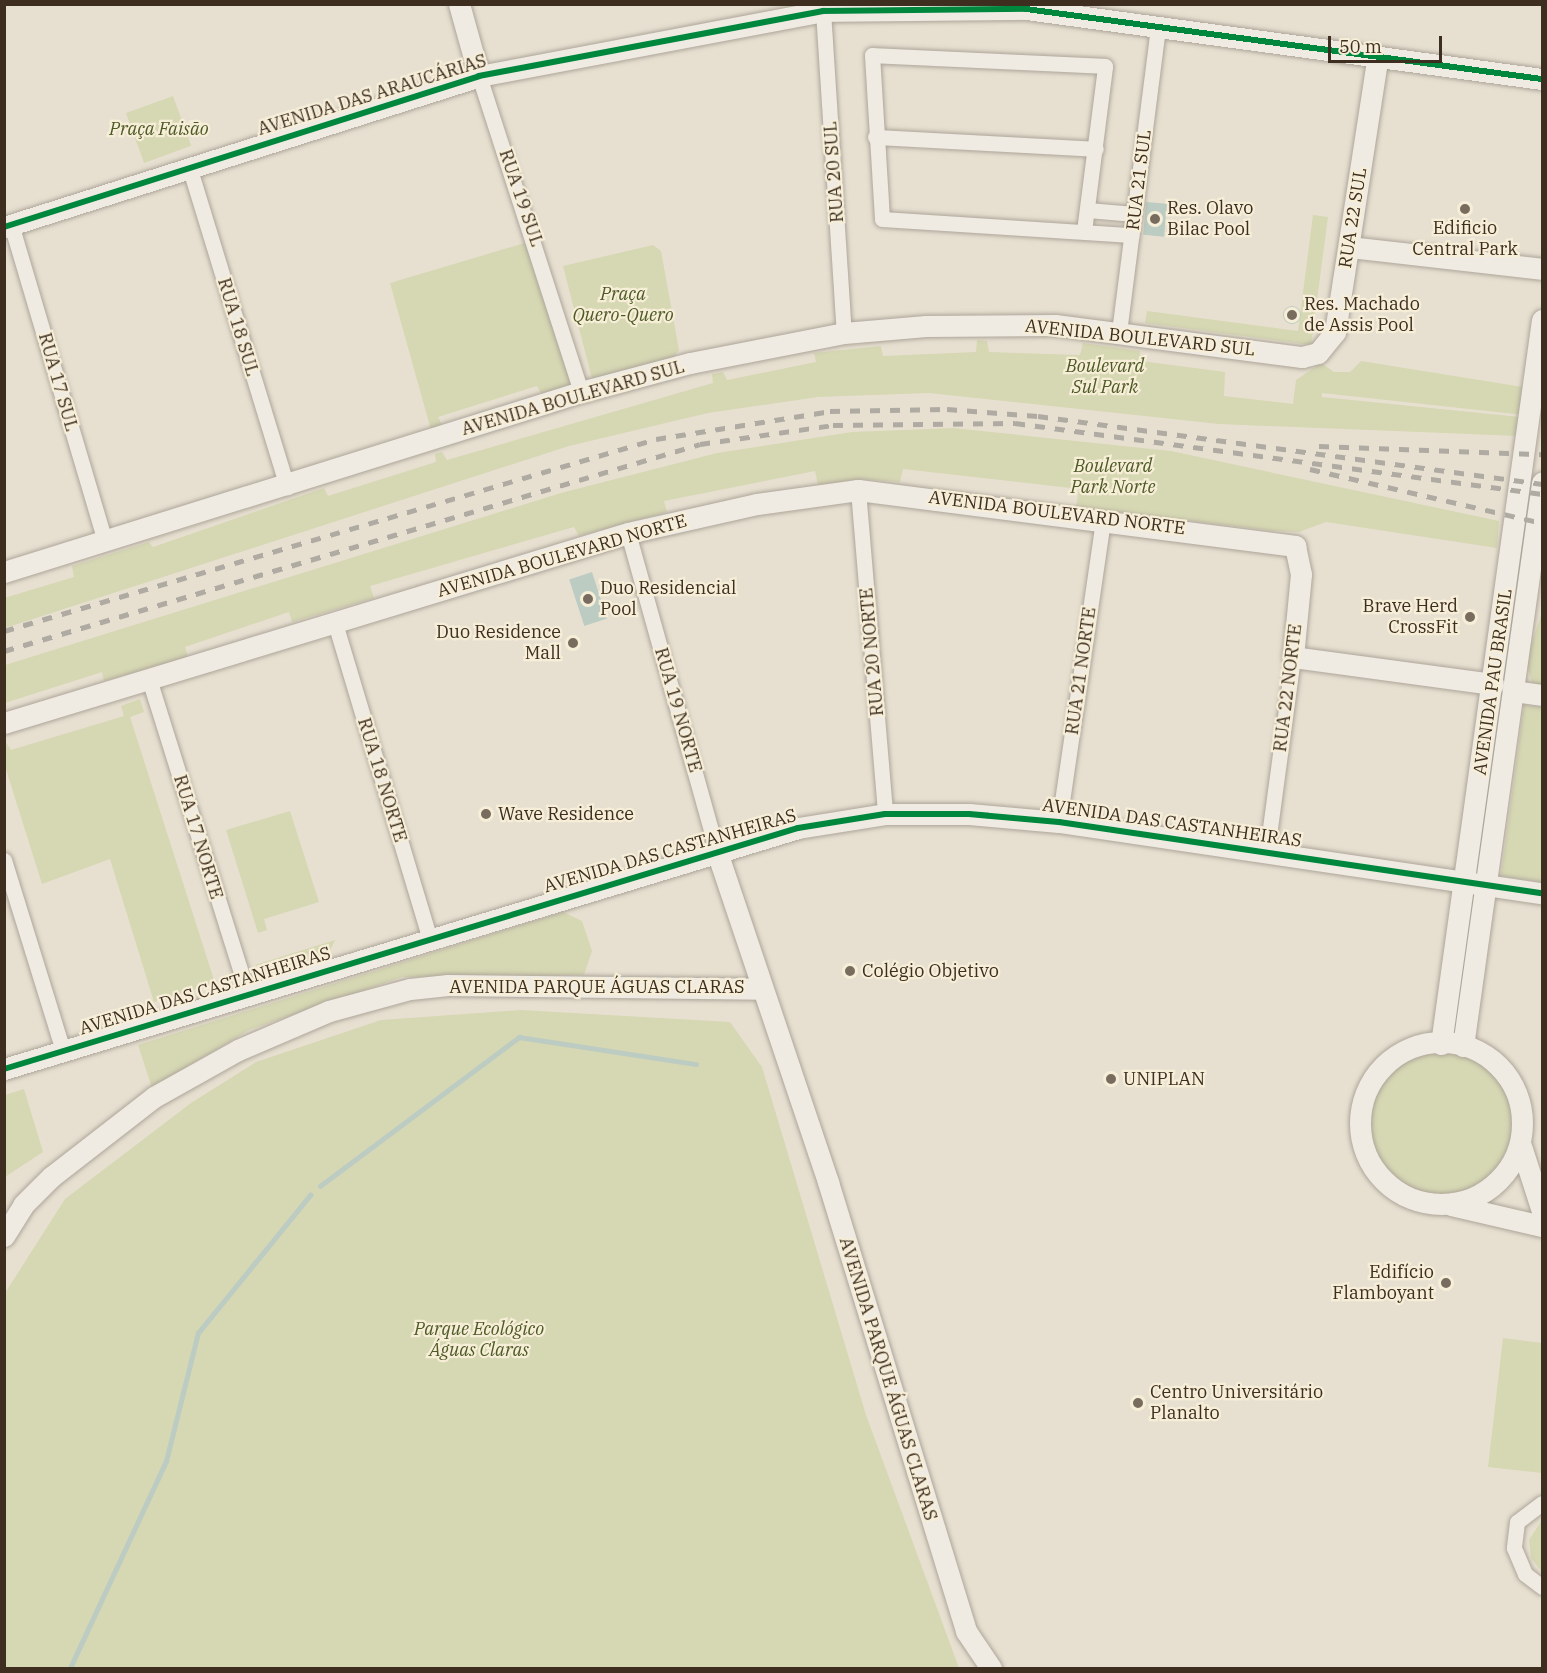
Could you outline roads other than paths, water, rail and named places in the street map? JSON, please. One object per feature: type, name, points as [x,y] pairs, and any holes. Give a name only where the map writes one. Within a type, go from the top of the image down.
[{"type":"street","name":"RUA 19 SUL","points":[[459,4],[479,76],[581,392]]},
{"type":"street","name":"AVENIDA DAS ARAUCÁRIAS","points":[[8,225],[479,76],[823,11],[1026,9],[1377,60],[1542,79]]},
{"type":"street","name":"RUA 20 SUL","points":[[823,11],[844,333]]},
{"type":"street","name":"RUA 21 SUL","points":[[1119,332],[1158,28]]},
{"type":"street","points":[[1084,231],[1106,66],[1096,63],[874,54],[875,137],[882,219],[1131,236]]},
{"type":"street","name":"RUA 22 SUL","points":[[1302,357],[1325,348],[1335,332],[1350,247],[1377,60]]},
{"type":"street","points":[[875,137],[1096,149]]},
{"type":"street","name":"RUA 18 SUL","points":[[189,166],[287,487]]},
{"type":"street","points":[[1088,210],[1134,214]]},
{"type":"street","name":"RUA 17 SUL","points":[[8,225],[105,541]]},
{"type":"street","points":[[1350,247],[1542,269]]},
{"type":"street","name":"AVENIDA PAU BRASIL","points":[[1462,1046],[1493,684],[1542,320]]},
{"type":"street","name":"AVENIDA BOULEVARD SUL","points":[[4,572],[287,487],[581,392],[690,363],[844,333],[991,324],[1119,332],[1302,357]]},
{"type":"street","name":"AVENIDA PAU BRASIL","points":[[1441,1044],[1515,691],[1542,483]]},
{"type":"street","name":"AVENIDA BOULEVARD NORTE","points":[[4,723],[628,533],[757,504],[858,490],[1277,541]]},
{"type":"street","name":"RUA 20 NORTE","points":[[858,490],[885,814]]},
{"type":"street","name":"RUA 21 NORTE","points":[[1059,822],[1103,520]]},
{"type":"street","name":"RUA 19 NORTE","points":[[628,533],[717,852]]},
{"type":"street","name":"RUA 22 NORTE","points":[[1267,850],[1293,657],[1300,559],[1295,546],[1277,541]]},
{"type":"street","name":"RUA 18 NORTE","points":[[334,623],[429,937]]},
{"type":"street","points":[[1293,657],[1493,684]]},
{"type":"street","name":"RUA 17 NORTE","points":[[149,680],[248,994]]},
{"type":"street","points":[[1515,691],[1542,695]]},
{"type":"street","name":"AVENIDA DAS CASTANHEIRAS","points":[[4,1069],[429,937],[798,828],[885,814],[969,814],[1059,822],[1267,850],[1542,893]]},
{"type":"street","points":[[717,852],[762,989]]},
{"type":"street","points":[[4,860],[63,1051]]},
{"type":"street","name":"AVENIDA PARQUE ÁGUAS CLARAS","points":[[4,1236],[23,1204],[51,1178],[154,1097],[238,1050],[366,999],[448,985],[762,989],[966,1631],[991,1668]]},
{"type":"street","points":[[1451,1205],[1490,1188],[1506,1174],[1521,1146],[1524,1119],[1518,1093],[1498,1065],[1462,1046],[1441,1044],[1414,1046],[1391,1058],[1372,1078],[1362,1102],[1359,1128],[1365,1154],[1390,1186],[1424,1203],[1451,1205],[1542,1226]]},
{"type":"street","points":[[1521,1146],[1542,1211]]},
{"type":"street","name":"AVENIDA PARQUE ÁGUAS CLARAS","points":[[4,1204],[51,1178]]},
{"type":"street","points":[[1542,1503],[1517,1522],[1514,1548],[1525,1574],[1542,1587]]},
{"type":"waterway","points":[[320,1186],[519,1037],[696,1064]]},
{"type":"waterway","points":[[70,1668],[166,1461],[198,1333],[310,1195]]},
{"type":"railway","points":[[4,631],[656,439],[830,411],[947,409],[1038,416],[1542,484]]},
{"type":"railway","points":[[4,651],[700,444],[833,425],[1015,423],[1542,494]]},
{"type":"railway","points":[[1319,446],[1542,454]]},
{"type":"railway","points":[[1310,469],[1542,523]]},
{"type":"place","name":"Edificio Central Park","points":[[1465,209]]},
{"type":"place","name":"Res. Olavo Bilac Pool","points":[[1155,219]]},
{"type":"place","name":"Res. Machado de Assis Pool","points":[[1292,315]]},
{"type":"place","name":"Duo Residencial Pool","points":[[588,599]]},
{"type":"place","name":"Brave Herd CrossFit","points":[[1470,617]]},
{"type":"place","name":"Duo Residence Mall","points":[[573,643]]},
{"type":"place","name":"Wave Residence","points":[[486,814]]},
{"type":"place","name":"Colégio Objetivo","points":[[850,971]]},
{"type":"place","name":"UNIPLAN","points":[[1111,1079]]},
{"type":"place","name":"Edifício Flamboyant","points":[[1446,1283]]},
{"type":"place","name":"Centro Universitário Planalto","points":[[1138,1403]]},
{"type":"park label","name":"Praça Faisão","points":[[159,129]]},
{"type":"park label","name":"Praça Quero-Quero","points":[[623,305]]},
{"type":"park label","name":"Boulevard Sul Park","points":[[1105,377]]},
{"type":"park label","name":"Boulevard Park Norte","points":[[1113,477]]},
{"type":"park label","name":"Parque Ecológico Águas Claras","points":[[479,1340]]}]
